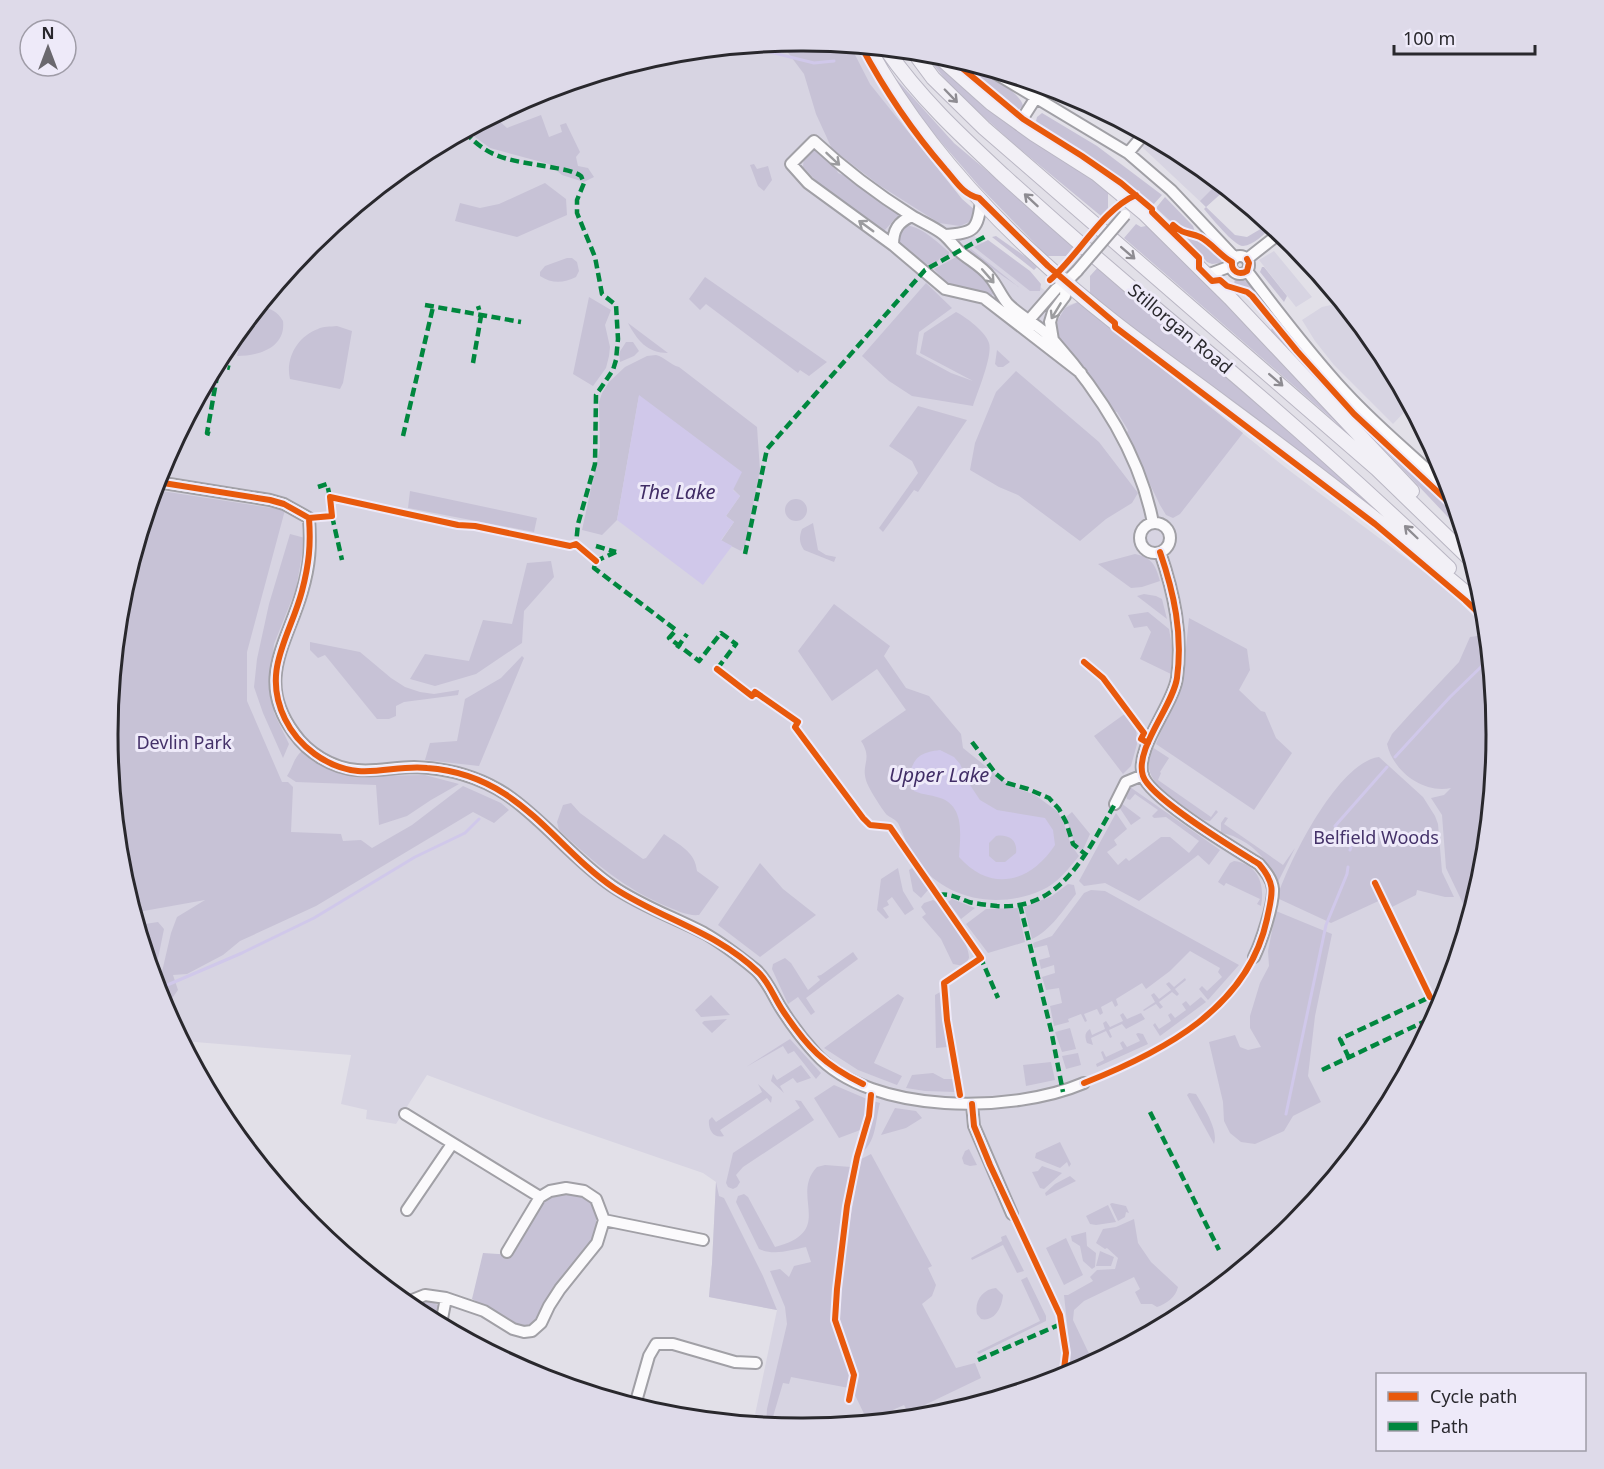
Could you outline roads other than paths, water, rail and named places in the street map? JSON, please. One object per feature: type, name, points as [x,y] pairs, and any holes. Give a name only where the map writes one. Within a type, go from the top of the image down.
[{"type":"main road","points":[[873,55],[903,106],[943,159],[981,201],[1066,282],[1115,323],[1364,508],[1471,597]]},
{"type":"main road","name":"Stillorgan Road","points":[[892,57],[913,86],[972,147],[1074,240],[1374,496],[1469,587]]},
{"type":"main road","name":"Stillorgan Road","points":[[921,62],[933,78],[984,128],[1377,469],[1459,549]]},
{"type":"main road","points":[[951,68],[983,97],[1019,124],[1097,174],[1130,210],[1207,275],[1456,538]]},
{"type":"street","points":[[1011,84],[1128,153],[1171,190],[1238,261],[1249,266],[1246,271],[1239,273],[1234,271],[1238,261]]},
{"type":"street","points":[[1019,124],[1035,99]]},
{"type":"street","points":[[1128,153],[1139,140]]},
{"type":"street","points":[[1080,373],[984,298],[945,289],[893,245],[808,183],[791,164],[814,141],[842,167],[912,216],[944,235],[959,251],[985,271],[1008,303],[1053,340],[1080,373],[1118,430],[1135,464],[1148,498],[1153,523]]},
{"type":"street","points":[[944,235],[963,234],[973,230],[979,222],[981,201]]},
{"type":"street","points":[[1028,333],[1029,320],[1056,289],[1077,271],[1130,210]]},
{"type":"street","points":[[893,245],[893,233],[901,221],[912,216]]},
{"type":"street","points":[[1207,275],[1238,261],[1272,239]]},
{"type":"street","points":[[1246,271],[1321,366],[1386,433],[1434,476]]},
{"type":"street","points":[[1053,340],[1050,322],[1053,312],[1065,297],[1066,282]]},
{"type":"street","points":[[167,484],[270,500],[284,504],[309,518],[311,552],[302,591],[281,647],[275,674],[277,698],[285,719],[294,734],[307,748],[329,762],[357,771],[400,767],[428,768],[464,775],[493,786],[517,802],[609,884],[657,912],[709,936],[758,972],[798,1032],[818,1057],[838,1072],[873,1089],[894,1096],[972,1104],[1043,1096],[1063,1092],[1084,1083]]},
{"type":"street","points":[[1153,523],[1162,525],[1168,532],[1169,542],[1160,552],[1147,550],[1140,540],[1142,531],[1153,523]]},
{"type":"street","points":[[1160,552],[1171,585],[1178,620],[1177,679],[1143,754],[1143,775],[1154,793],[1259,864],[1268,875],[1273,889],[1262,943],[1254,957]]},
{"type":"street","points":[[1115,804],[1126,782],[1143,775]]},
{"type":"street","points":[[972,1104],[974,1125],[1012,1214]]},
{"type":"street","points":[[405,1114],[540,1197]]},
{"type":"street","points":[[407,1210],[452,1144]]},
{"type":"street","points":[[416,1299],[425,1295],[446,1298],[484,1311],[513,1329],[524,1332],[532,1331],[541,1323],[560,1289],[597,1243],[603,1220],[602,1211],[596,1199],[584,1191],[566,1188],[550,1191],[540,1197],[507,1252]]},
{"type":"street","points":[[603,1220],[703,1240]]},
{"type":"street","points":[[443,1315],[446,1298]]},
{"type":"street","points":[[637,1398],[649,1356],[656,1344],[672,1344],[735,1362],[756,1363]]},
{"type":"water","name":"The Lake","points":[[639,395],[742,472],[733,490],[740,496],[726,516],[734,522],[721,540],[732,546],[703,585],[617,520]]},
{"type":"water","name":"Upper Lake","points":[[940,750],[954,757],[980,800],[997,810],[1045,818],[1053,830],[1055,845],[1045,858],[1022,875],[1010,879],[997,879],[984,876],[959,857],[960,824],[955,809],[943,799],[914,791],[908,777],[915,760]],"holes":[[[996,836],[1014,841],[1016,848],[1016,853],[1005,862],[996,862],[989,856],[989,843]]]},
{"type":"waterway","points":[[769,52],[814,63],[834,61]]},
{"type":"waterway","points":[[1395,757],[1482,666]]},
{"type":"waterway","points":[[1350,850],[1351,847],[1335,826],[1387,767]]},
{"type":"waterway","points":[[167,985],[242,953],[314,918],[415,857],[465,833],[479,819]]},
{"type":"waterway","points":[[1286,1114],[1326,925],[1348,867]]},
{"type":"park label","name":"Devlin Park","points":[[184,743]]},
{"type":"park label","name":"Belfield Woods","points":[[1376,838]]}]
